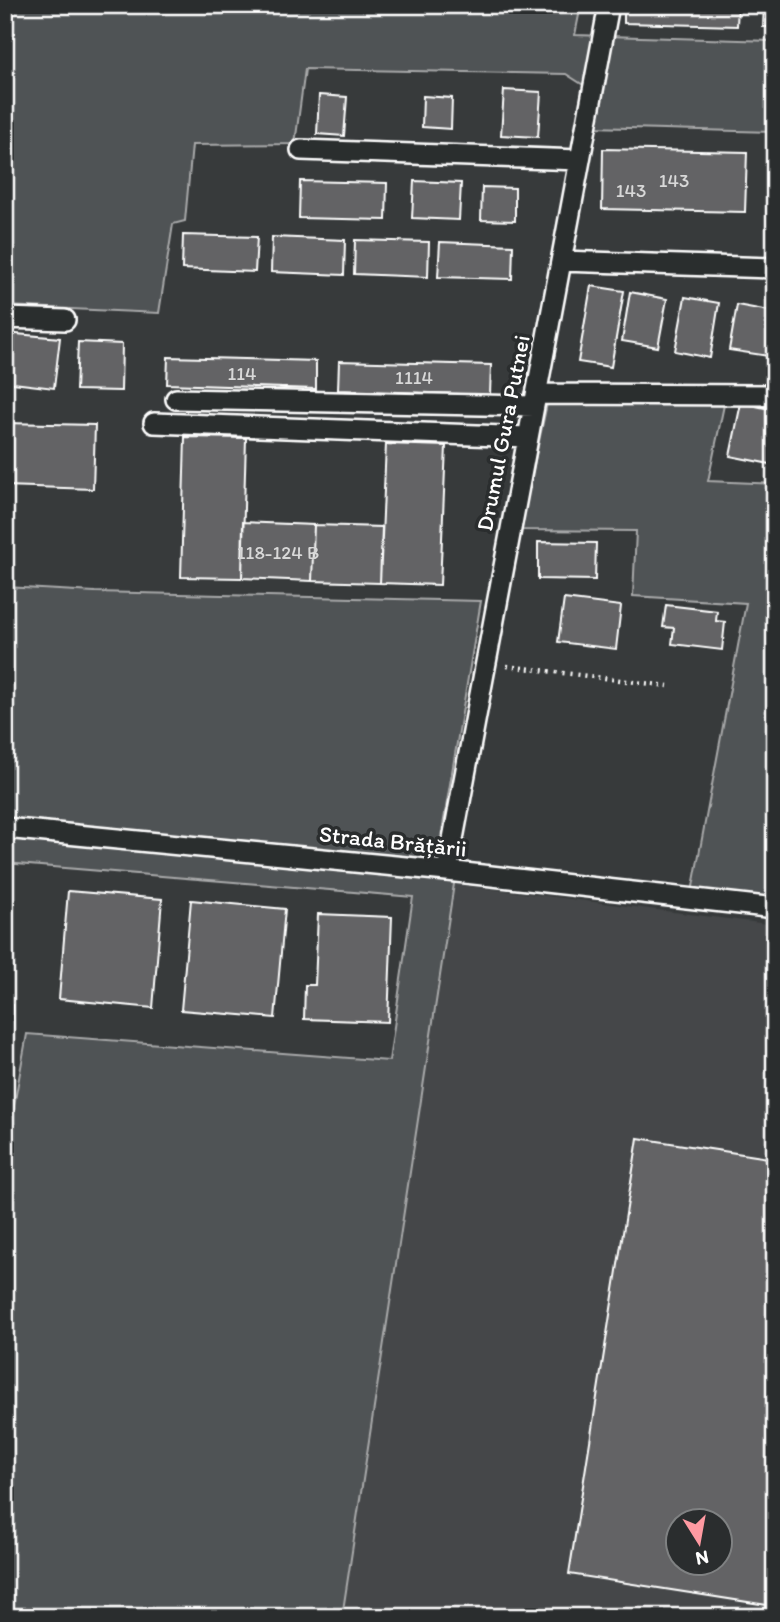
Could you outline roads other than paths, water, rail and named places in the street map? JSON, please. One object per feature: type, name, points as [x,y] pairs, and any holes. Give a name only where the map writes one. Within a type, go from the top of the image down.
[{"type":"street","name":"Drumul Gura Putnei","points":[[447,871],[609,5]]},
{"type":"street","points":[[301,150],[580,160]]},
{"type":"street","points":[[561,261],[775,268]]},
{"type":"street","points":[[5,318],[65,320]]},
{"type":"street","points":[[176,399],[535,400],[775,395]]},
{"type":"street","points":[[154,423],[528,437]]},
{"type":"street","name":"Strada Brățării","points":[[5,828],[447,871],[775,908]]}]
